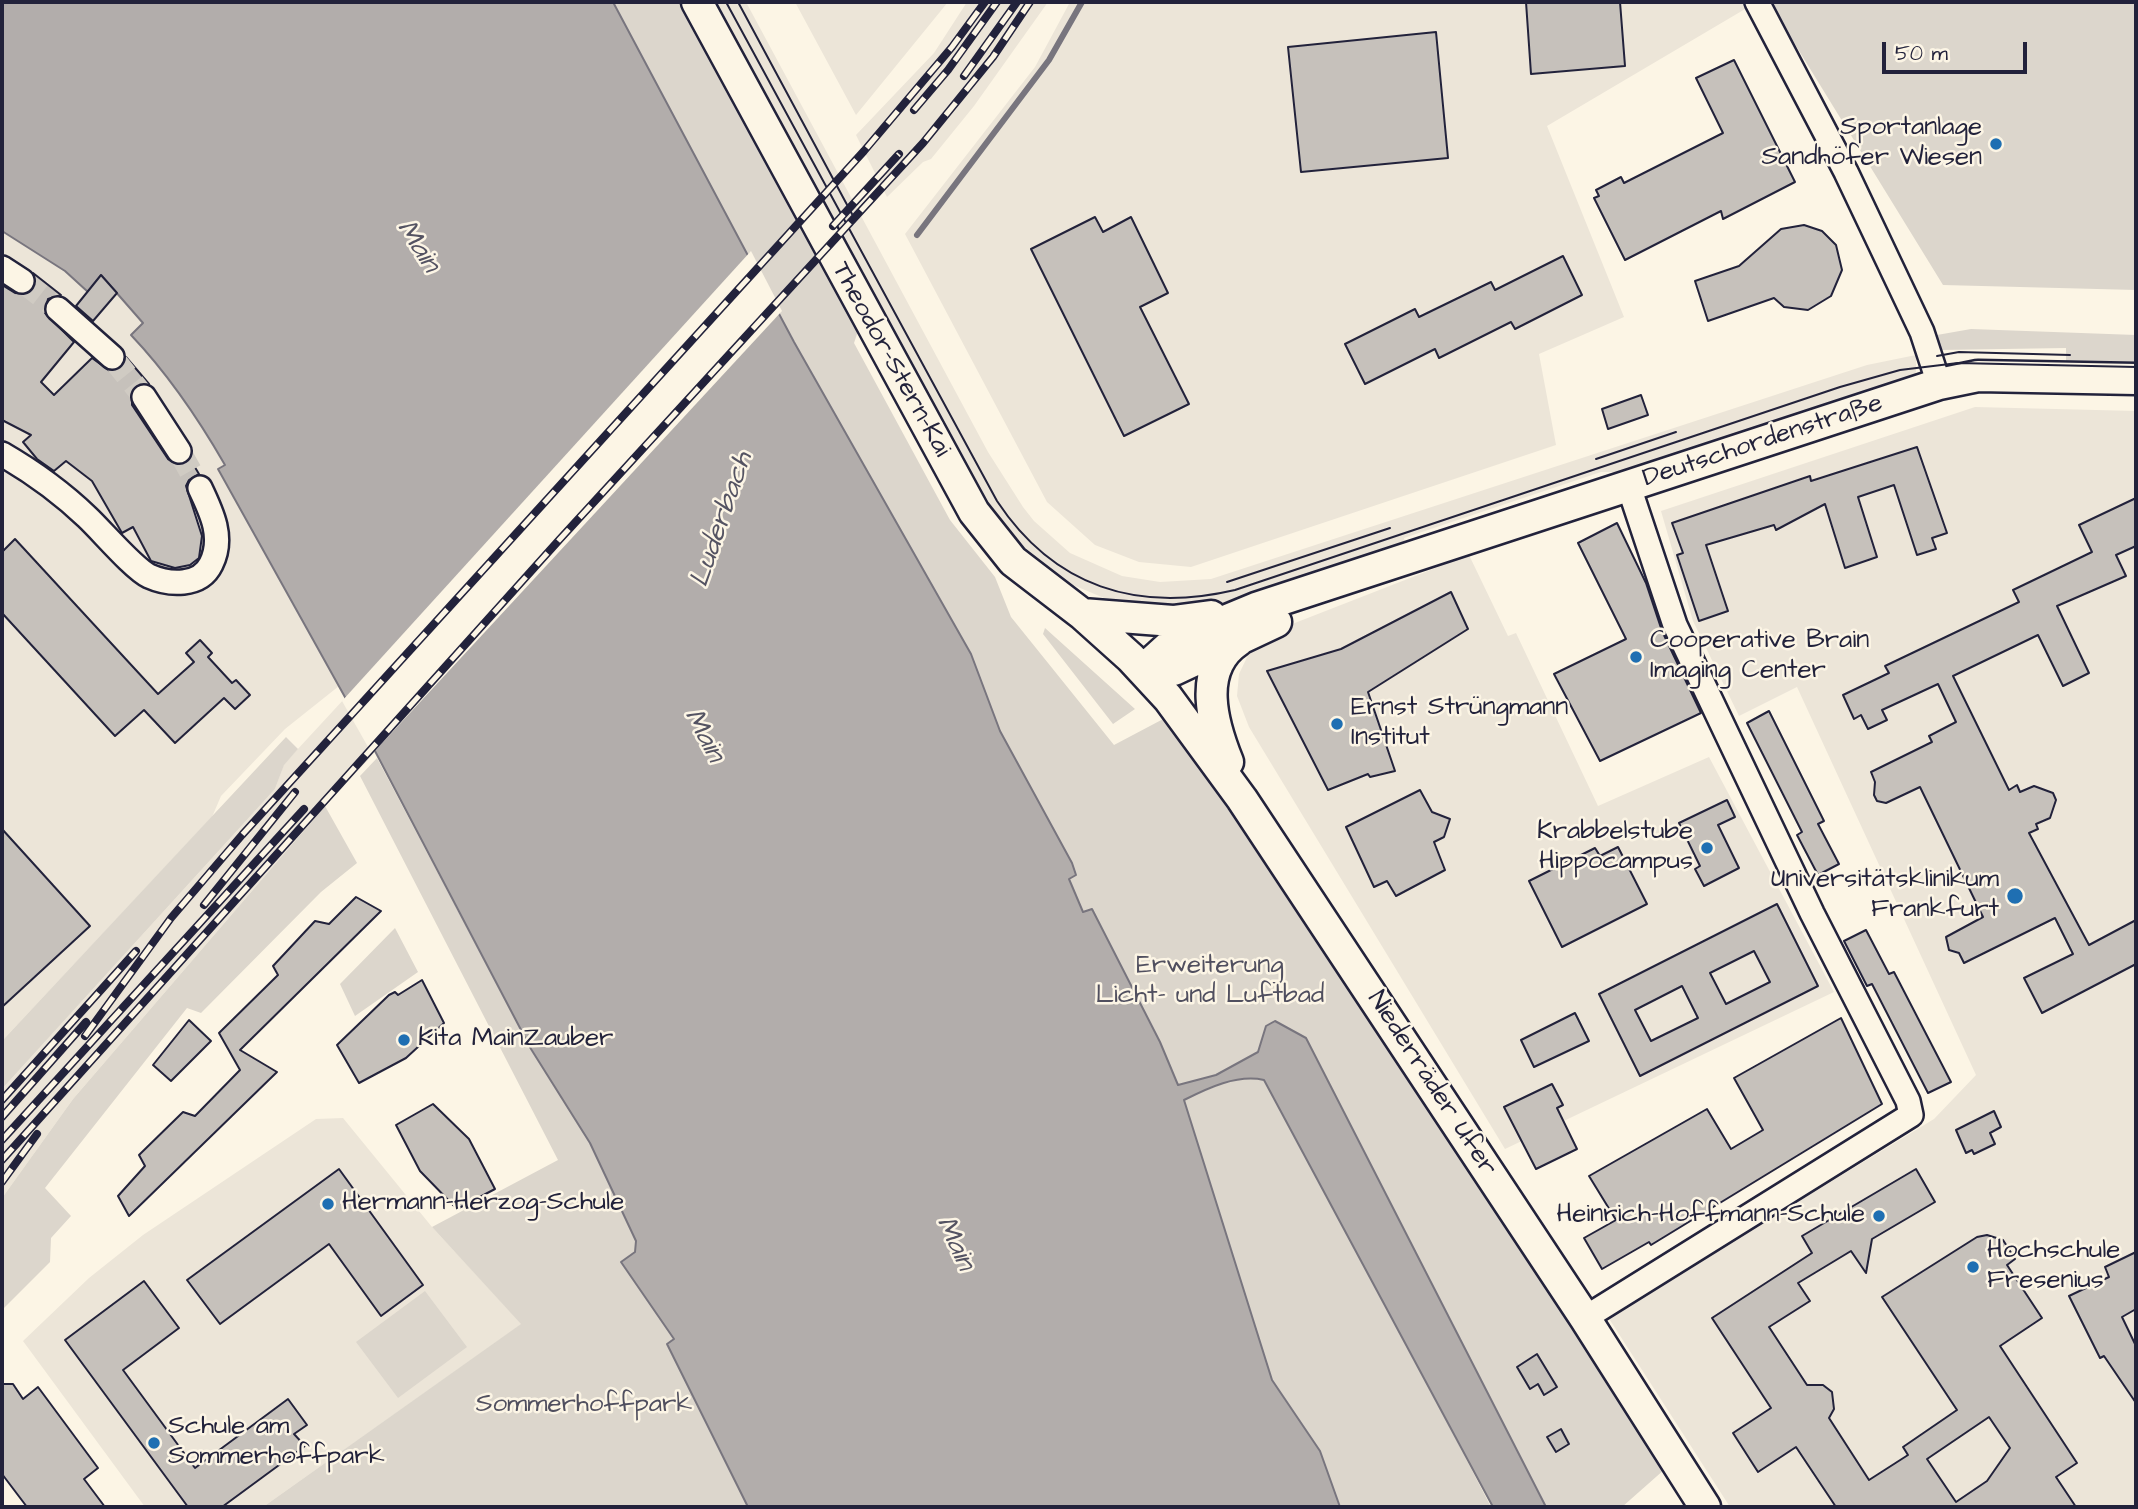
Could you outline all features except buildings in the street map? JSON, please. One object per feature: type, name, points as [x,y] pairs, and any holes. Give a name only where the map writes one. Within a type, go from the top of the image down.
[{"type":"main road","name":"Theodor-Stern-Kai","points":[[697,2],[974,512],[995,543],[1027,575],[1082,614],[1143,670]]},
{"type":"main road","name":"Deutschordenstraße","points":[[1143,670],[1174,670],[1255,620],[1335,596],[1399,563],[1938,384],[1978,376],[2136,379]]},
{"type":"main road","points":[[1082,614],[1173,621],[1255,620]]},
{"type":"main road","points":[[1242,799],[1214,729],[1211,707],[1218,664],[1255,620]]},
{"type":"main road","name":"Niederräder Ufer","points":[[1143,670],[1168,698],[1242,799],[1586,1318],[1705,1507]]},
{"type":"street","points":[[1757,2],[1863,209],[1922,332],[1938,384]]},
{"type":"street","points":[[2,268],[22,281]]},
{"type":"street","points":[[58,309],[112,357]]},
{"type":"street","points":[[144,397],[179,451]]},
{"type":"street","points":[[2,454],[62,494],[148,576],[181,583],[198,578],[209,569],[216,553],[218,536],[200,488]]},
{"type":"street","points":[[1586,1318],[1910,1115],[1908,1101],[1812,913],[1675,625],[1629,487]]},
{"type":"shaded area","points":[[713,2],[746,2],[988,452],[1023,507],[1034,521],[1070,553],[1122,576],[1160,582],[1211,579],[1867,365],[1916,355],[1916,372],[1912,379],[1646,475],[1643,464],[1615,472],[1601,472],[1404,538],[1405,544],[1216,605],[1187,609],[1116,603],[1073,585],[1042,565],[1016,540],[989,506]]},
{"type":"shaded area","points":[[795,2],[948,2],[856,115]]},
{"type":"shaded area","points":[[967,2],[1048,2],[974,106],[931,159],[923,162],[887,197],[856,135],[934,53]]},
{"type":"shaded area","points":[[1070,2],[1757,2],[1547,126],[1624,317],[1539,354],[1556,445],[1191,567],[1139,562],[1095,545],[1047,502],[905,234],[1035,67]]},
{"type":"shaded area","points":[[2,231],[65,271],[87,292],[101,275],[144,323],[132,335],[199,419],[225,466],[219,469],[339,686],[285,729],[221,796],[212,817],[2,1041]]},
{"type":"shaded area","name":"Universitätsklinikum Frankfurt","points":[[1975,407],[2136,411],[2136,1507],[1730,1507],[1608,1317],[1934,1119],[1976,1075],[1797,687],[1739,716],[1693,621],[1661,511]]},
{"type":"shaded area","points":[[1469,555],[1508,636],[1516,633],[1598,806],[1709,757],[1834,992],[1505,1149],[1249,727],[1237,696],[1239,674],[1252,647],[1282,628]]},
{"type":"shaded area","points":[[345,698],[380,747],[325,806],[73,1099],[2,1198],[2,1089],[275,789],[284,764]]},
{"type":"shaded area","points":[[343,1118],[432,1227],[522,1324],[263,1507],[145,1507],[23,1341],[89,1278],[143,1235],[316,1119]]},
{"type":"green space","name":"Erweiterung Licht- und Luftbad","points":[[613,2],[682,2],[858,331],[854,343],[950,520],[995,577],[1011,617],[1114,745],[1167,717],[1665,1469],[1622,1507],[1546,1507],[1306,1038],[1266,1026],[1258,1052],[1216,1075],[1178,1085],[1160,1042],[1092,909],[1083,913],[1069,878],[1075,875],[1000,731],[971,654],[794,342]]},
{"type":"green space","name":"Sportanlage Sandhöfer Wiesen","points":[[1769,2],[2136,2],[2136,290],[1943,285]]},
{"type":"green space","points":[[1971,329],[2136,335],[2136,371],[2066,371],[2066,348],[1941,350],[1937,335]]},
{"type":"green space","points":[[1045,628],[1135,709],[1113,724],[1043,634]]},
{"type":"green space","points":[[286,737],[298,749],[284,765],[275,789],[2,1089],[2,1041]]},
{"type":"green space","name":"Sommerhoffpark","points":[[377,758],[531,1049],[590,1143],[636,1241],[635,1252],[621,1262],[674,1339],[667,1345],[748,1507],[263,1507],[521,1324],[432,1227],[558,1160],[360,776]]},
{"type":"green space","points":[[325,806],[357,863],[321,892],[201,1013],[187,1008],[45,1188],[71,1216],[51,1238],[50,1262],[2,1310],[2,1198],[73,1099]]},
{"type":"green space","points":[[395,928],[418,972],[355,1016],[340,984]]},
{"type":"green space","name":"Erweiterung Licht- und Luftbad","points":[[1232,1080],[1264,1080],[1350,1235],[1491,1507],[1340,1507],[1320,1451],[1272,1380],[1184,1099]]},
{"type":"green space","points":[[425,1291],[467,1347],[398,1398],[356,1342]]},
{"type":"water","name":"Main","points":[[2,2],[613,2],[794,342],[971,654],[1000,731],[1072,863],[1076,875],[1069,879],[1083,912],[1092,909],[1160,1042],[1178,1085],[1216,1075],[1258,1052],[1266,1026],[1275,1021],[1306,1038],[1546,1507],[1493,1507],[1264,1080],[1243,1079],[1223,1083],[1184,1100],[1272,1380],[1320,1451],[1340,1507],[748,1507],[667,1344],[674,1339],[621,1262],[635,1252],[636,1241],[590,1143],[531,1049],[375,751],[218,469],[225,465],[182,397],[131,335],[143,323],[101,275],[88,292],[65,271],[2,231]]},
{"type":"pier","points":[[751,251],[782,311],[372,754],[342,701]]},
{"type":"waterway","name":"Luderbach","points":[[917,235],[1049,60],[1082,2]]},
{"type":"tunnel","points":[[22,281],[58,309]]},
{"type":"tunnel","points":[[112,357],[144,397]]},
{"type":"tunnel","points":[[179,451],[200,488]]},
{"type":"tram line","points":[[726,2],[997,501],[1044,554],[1072,573],[1101,586],[1132,595],[1164,598],[1235,590],[1840,387],[1900,370],[1958,363],[2136,367]]},
{"type":"tram line","points":[[738,2],[852,214]]},
{"type":"tram line","points":[[1937,356],[1959,352],[2070,355]]},
{"type":"tram line","points":[[1596,459],[1676,432]]},
{"type":"tram line","points":[[1227,582],[1390,528]]},
{"type":"railway","points":[[85,1036],[171,918],[242,835],[864,151],[952,47],[985,2]]},
{"type":"railway","points":[[914,110],[948,70],[997,2]]},
{"type":"railway","points":[[964,76],[1017,2]]},
{"type":"railway","points":[[2,1160],[560,539],[923,143],[993,57],[1030,2]]},
{"type":"railway","points":[[833,226],[899,154]]},
{"type":"railway","points":[[204,905],[295,792]]},
{"type":"railway","points":[[2,1140],[304,809]]},
{"type":"railway","points":[[2,1100],[136,951]]},
{"type":"railway","points":[[2,1117],[86,1022]]},
{"type":"railway","points":[[2,1182],[37,1134]]},
{"type":"place","name":"Sportanlage Sandhöfer Wiesen","points":[[1996,144]]},
{"type":"place","name":"Cooperative Brain Imaging Center","points":[[1636,657]]},
{"type":"place","name":"Ernst Strüngmann Institut","points":[[1337,724]]},
{"type":"place","name":"Krabbelstube Hippocampus","points":[[1707,848]]},
{"type":"place","name":"Universitätsklinikum Frankfurt","points":[[2015,896]]},
{"type":"place","name":"Kita MainZauber","points":[[404,1040]]},
{"type":"place","name":"Hermann-Herzog-Schule","points":[[328,1204]]},
{"type":"place","name":"Heinrich-Hoffmann-Schule","points":[[1879,1216]]},
{"type":"place","name":"Hochschule Fresenius","points":[[1973,1267]]},
{"type":"place","name":"Schule am Sommerhoffpark","points":[[154,1443]]}]
